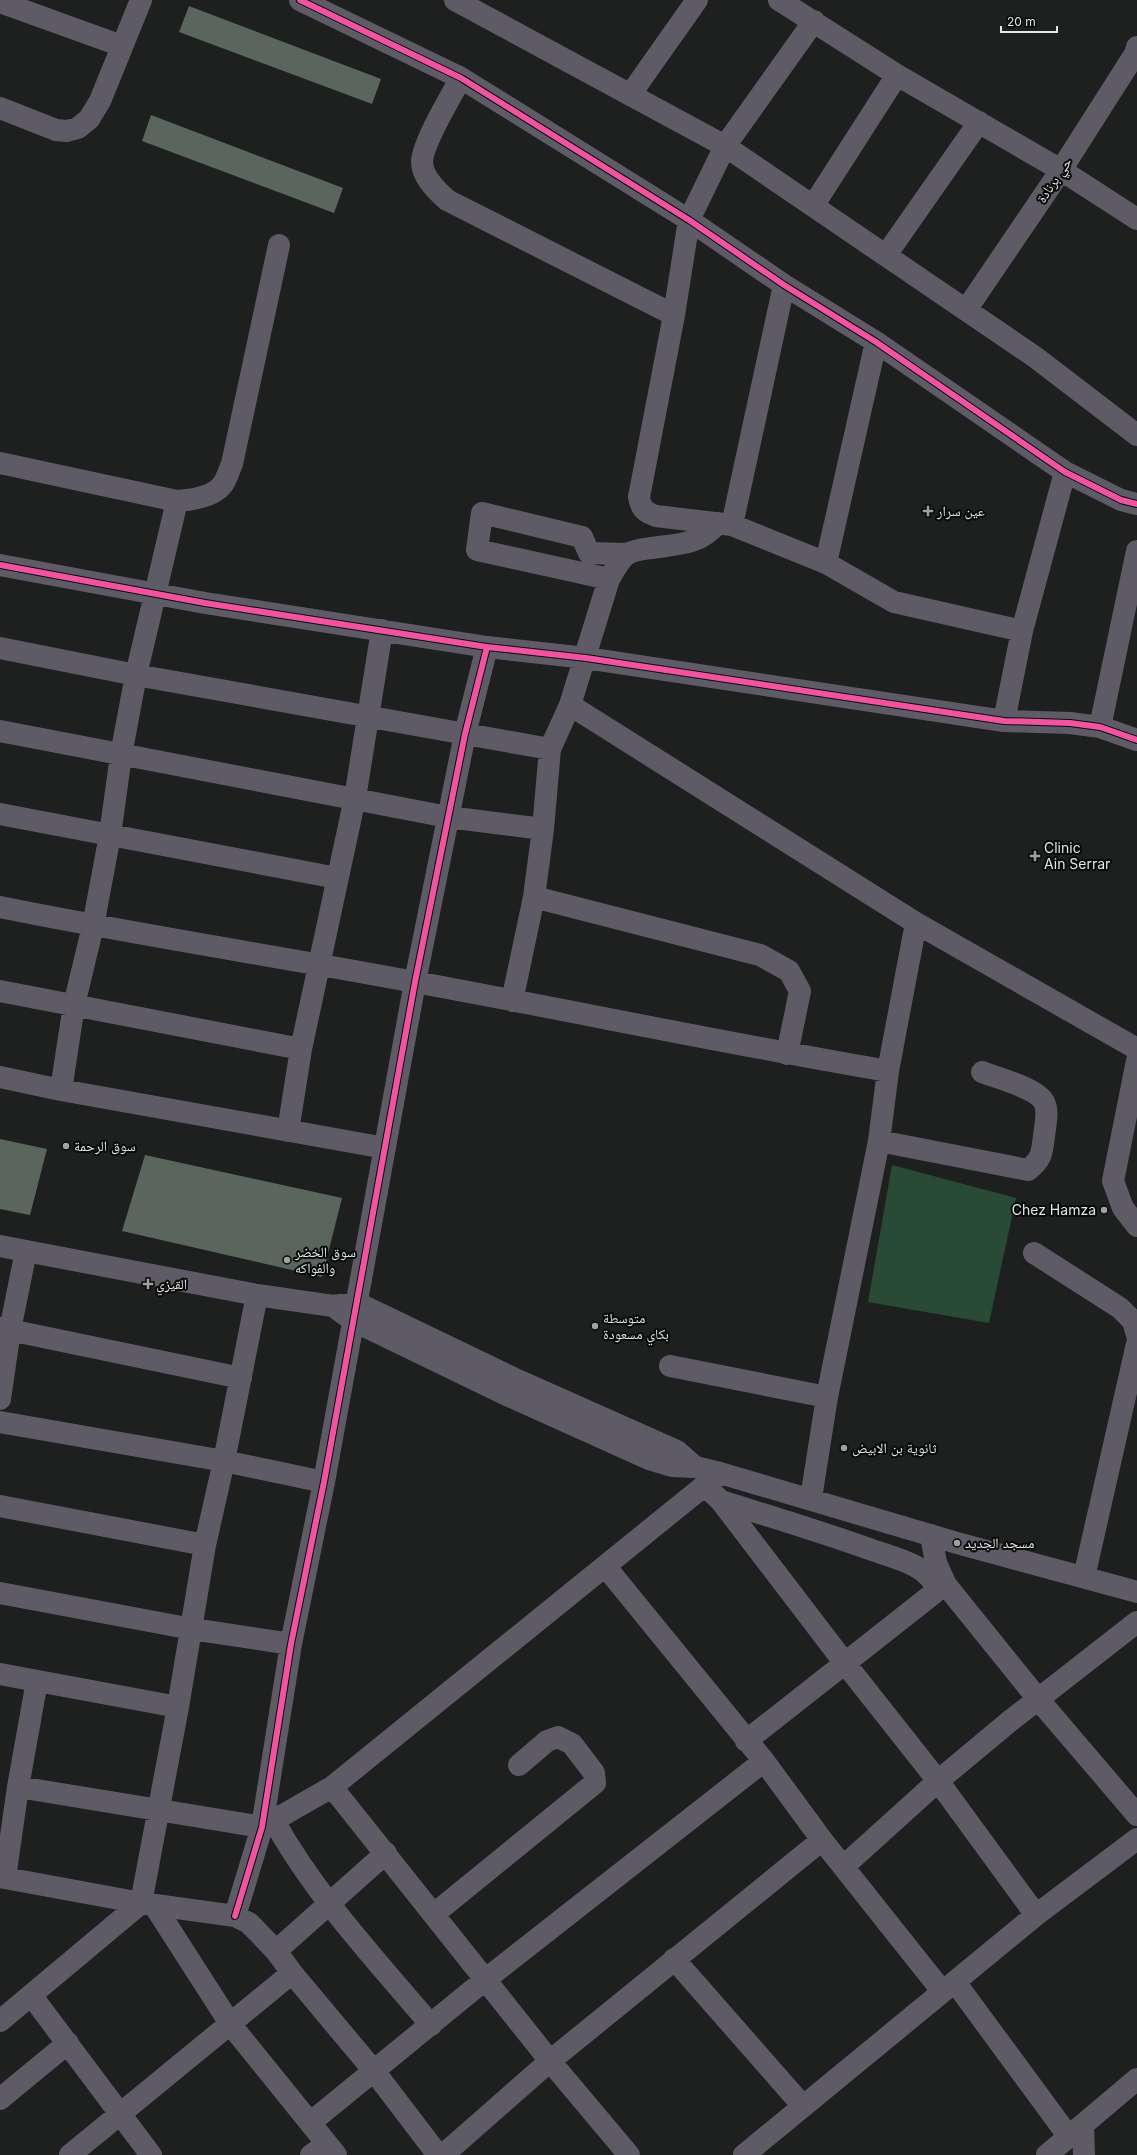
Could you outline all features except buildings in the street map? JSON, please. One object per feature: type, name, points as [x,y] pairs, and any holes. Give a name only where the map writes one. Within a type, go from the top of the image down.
[{"type":"street","points":[[0,108],[56,130],[67,131],[78,128],[89,119],[100,101],[141,0]]},
{"type":"street","points":[[300,0],[461,78],[689,220],[784,285],[876,342],[1065,472],[1121,500],[1137,504]]},
{"type":"street","points":[[455,0],[725,146],[1035,357],[1137,435]]},
{"type":"street","points":[[630,94],[697,0]]},
{"type":"street","points":[[779,0],[897,75],[1061,170],[1137,219]]},
{"type":"street","points":[[0,2],[122,46]]},
{"type":"street","points":[[814,21],[725,146],[689,220],[674,315],[639,497],[641,506],[645,512],[656,516],[725,524],[826,563],[894,602],[1022,631]]},
{"type":"street","name":"حي برنادة","points":[[966,310],[1061,170],[1135,54],[1137,47]]},
{"type":"street","points":[[814,206],[897,75]]},
{"type":"street","points":[[461,78],[426,147],[423,157],[422,163],[427,177],[435,189],[447,200],[674,315]]},
{"type":"street","points":[[886,256],[979,122]]},
{"type":"street","points":[[0,463],[177,501],[192,500],[205,496],[222,486],[232,464],[279,245]]},
{"type":"street","points":[[512,1001],[534,897],[543,829],[550,749],[570,705],[586,658],[609,580],[620,561],[628,554],[639,550],[699,540],[725,524],[784,285]]},
{"type":"street","points":[[826,563],[876,342]]},
{"type":"street","points":[[1004,721],[1022,631],[1065,472]]},
{"type":"street","points":[[61,1090],[74,1005],[93,926],[110,835],[121,755],[136,675],[177,501]]},
{"type":"street","points":[[609,580],[478,550],[482,513],[582,537],[589,553],[628,554]]},
{"type":"street","points":[[1100,727],[1137,551]]},
{"type":"street","points":[[0,565],[155,595],[487,647],[586,658],[1004,721],[1070,723],[1100,727],[1137,740]]},
{"type":"street","points":[[288,1131],[302,1049],[355,798],[382,630]]},
{"type":"street","points":[[235,1916],[268,1824],[291,1644],[324,1482],[415,982],[465,734],[487,647]]},
{"type":"street","points":[[0,648],[136,675],[368,715],[550,749]]},
{"type":"street","points":[[570,705],[916,923],[1137,1049]]},
{"type":"street","points":[[0,731],[448,816],[543,829]]},
{"type":"street","points":[[0,814],[337,878]]},
{"type":"street","points":[[534,897],[760,955],[789,971],[800,991],[788,1054]]},
{"type":"street","points":[[0,907],[93,926],[415,982],[788,1054],[888,1071]]},
{"type":"street","points":[[811,1498],[827,1396],[878,1141],[888,1071],[916,923]]},
{"type":"street","points":[[0,991],[302,1049]]},
{"type":"street","points":[[1137,1061],[1113,1181],[1123,1208],[1137,1226]]},
{"type":"street","points":[[878,1141],[1028,1170],[1037,1163],[1042,1153],[1046,1114],[1045,1103],[1037,1093],[982,1072]]},
{"type":"street","points":[[0,1077],[61,1090],[385,1148]]},
{"type":"street","points":[[0,1246],[258,1295],[333,1306],[355,1311],[509,1396],[649,1458],[672,1466],[695,1467],[712,1480],[811,1498],[931,1535],[1137,1592]]},
{"type":"street","points":[[0,1399],[5,1329],[26,1250]]},
{"type":"street","points":[[1034,1253],[1120,1308],[1133,1321],[1137,1335]]},
{"type":"street","points":[[258,1295],[205,1546],[192,1629],[159,1809],[147,1904],[231,2025],[310,2123],[324,2151]]},
{"type":"street","points":[[5,1329],[241,1378]]},
{"type":"street","points":[[1084,1577],[1134,1369],[1137,1344]]},
{"type":"street","points":[[670,1366],[827,1396]]},
{"type":"street","points":[[0,1422],[224,1461],[324,1482]]},
{"type":"street","points":[[712,1480],[721,1502],[938,1781],[1036,1915]]},
{"type":"street","points":[[18,1787],[268,1824],[332,1787],[712,1480]]},
{"type":"street","points":[[721,1502],[837,1537],[915,1566],[927,1575],[935,1584],[934,1593],[844,1662],[746,1741]]},
{"type":"street","points":[[0,1506],[205,1546]]},
{"type":"street","points":[[931,1535],[936,1563],[946,1585],[1038,1699],[1137,1815]]},
{"type":"street","points":[[605,1566],[746,1741],[764,1761],[822,1840],[1076,2131],[1084,2155]]},
{"type":"street","points":[[0,1593],[192,1629],[291,1644]]},
{"type":"street","points":[[844,1866],[938,1781],[1038,1699],[1137,1622]]},
{"type":"street","points":[[0,1674],[178,1707]]},
{"type":"street","points":[[37,1681],[2,1877],[147,1904],[235,1916],[249,1923],[276,1951],[292,1973],[374,2071],[438,2155]]},
{"type":"street","points":[[434,1914],[595,1783],[594,1773],[572,1744],[558,1737],[546,1741],[519,1765]]},
{"type":"street","points":[[310,2123],[486,1979],[764,1761]]},
{"type":"street","points":[[332,1787],[550,2061],[629,2155]]},
{"type":"street","points":[[268,1824],[287,1844],[329,1904],[431,2025]]},
{"type":"street","points":[[744,2155],[802,2105],[1036,1915],[1137,1839]]},
{"type":"street","points":[[443,2155],[550,2061],[822,1840]]},
{"type":"street","points":[[276,1951],[386,1853]]},
{"type":"street","points":[[0,2020],[147,1904]]},
{"type":"street","points":[[674,1959],[802,2105]]},
{"type":"street","points":[[70,2155],[231,2025],[292,1973]]},
{"type":"street","points":[[31,1995],[151,2155]]},
{"type":"street","points":[[0,2099],[68,2044]]},
{"type":"street","points":[[1047,2155],[1137,2079]]},
{"type":"green space","points":[[892,1165],[1016,1198],[989,1323],[868,1302]]},
{"type":"cycle path","points":[[300,0],[461,78],[689,220],[784,285],[876,342],[1065,472],[1121,500],[1137,504]]},
{"type":"cycle path","points":[[0,565],[205,603],[487,647],[586,658],[1004,721],[1070,723],[1100,727],[1137,740]]},
{"type":"cycle path","points":[[235,1916],[262,1827],[291,1644],[324,1482],[415,982],[465,734],[487,647]]},
{"type":"place","name":"عين سرار","points":[[928,511]]},
{"type":"place","name":"Clinic Ain Serrar","points":[[1035,856]]},
{"type":"place","name":"سوق الرحمة","points":[[66,1146]]},
{"type":"place","name":"Chez Hamza","points":[[1104,1210]]},
{"type":"place","name":"سوق الخضر والفواكه","points":[[287,1260]]},
{"type":"place","name":"القيزي","points":[[148,1284]]},
{"type":"place","name":"متوسطة بكاي مسعودة","points":[[595,1326]]},
{"type":"place","name":"ثانوية بن الابيض","points":[[844,1448]]},
{"type":"place","name":"مسجد الجديد","points":[[957,1543]]}]
